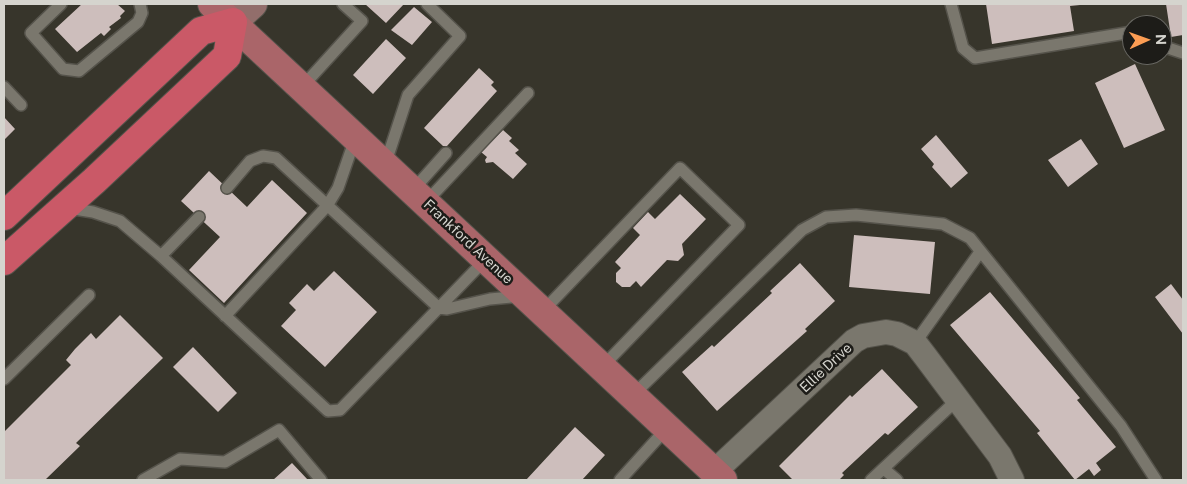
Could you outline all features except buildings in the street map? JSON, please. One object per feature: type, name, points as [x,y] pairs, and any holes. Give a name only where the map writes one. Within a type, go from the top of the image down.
[{"type":"highway","points":[[4,216],[201,31],[233,22],[227,56],[4,261]]},
{"type":"main road","name":"Frankford Avenue","points":[[212,4],[718,476]]},
{"type":"main road","points":[[233,22],[253,4]]},
{"type":"street","name":"Ellie Drive","points":[[718,476],[854,341],[863,336],[886,332],[897,334],[915,343],[1000,456],[1012,480]]},
{"type":"lane","points":[[61,4],[31,33],[63,68],[79,71],[138,22],[142,13],[140,4]]},
{"type":"lane","points":[[302,88],[362,21],[343,4]]},
{"type":"lane","points":[[385,164],[408,95],[460,36],[427,4]]},
{"type":"lane","points":[[951,4],[963,48],[975,58],[1122,34]]},
{"type":"lane","points":[[4,87],[21,105]]},
{"type":"lane","points":[[419,196],[528,94]]},
{"type":"lane","points":[[225,316],[327,206],[338,188],[356,137]]},
{"type":"lane","points":[[419,196],[446,153]]},
{"type":"lane","points":[[227,188],[250,161],[263,156],[276,158],[439,308],[447,310],[490,298],[534,303],[680,168],[739,225],[602,367]]},
{"type":"lane","points":[[63,208],[93,212],[120,221],[161,256],[328,411],[340,410],[486,259]]},
{"type":"lane","points":[[632,396],[802,230],[826,217],[856,215],[943,224],[970,238],[1121,426],[1156,480]]},
{"type":"lane","points":[[161,256],[199,217]]},
{"type":"lane","points":[[915,343],[980,252]]},
{"type":"lane","points":[[4,379],[89,295]]},
{"type":"lane","points":[[871,480],[958,399]]},
{"type":"lane","points":[[620,480],[667,428]]},
{"type":"lane","points":[[143,480],[180,459],[225,462],[279,430],[321,480]]},
{"type":"lane","points":[[884,469],[897,480]]}]
